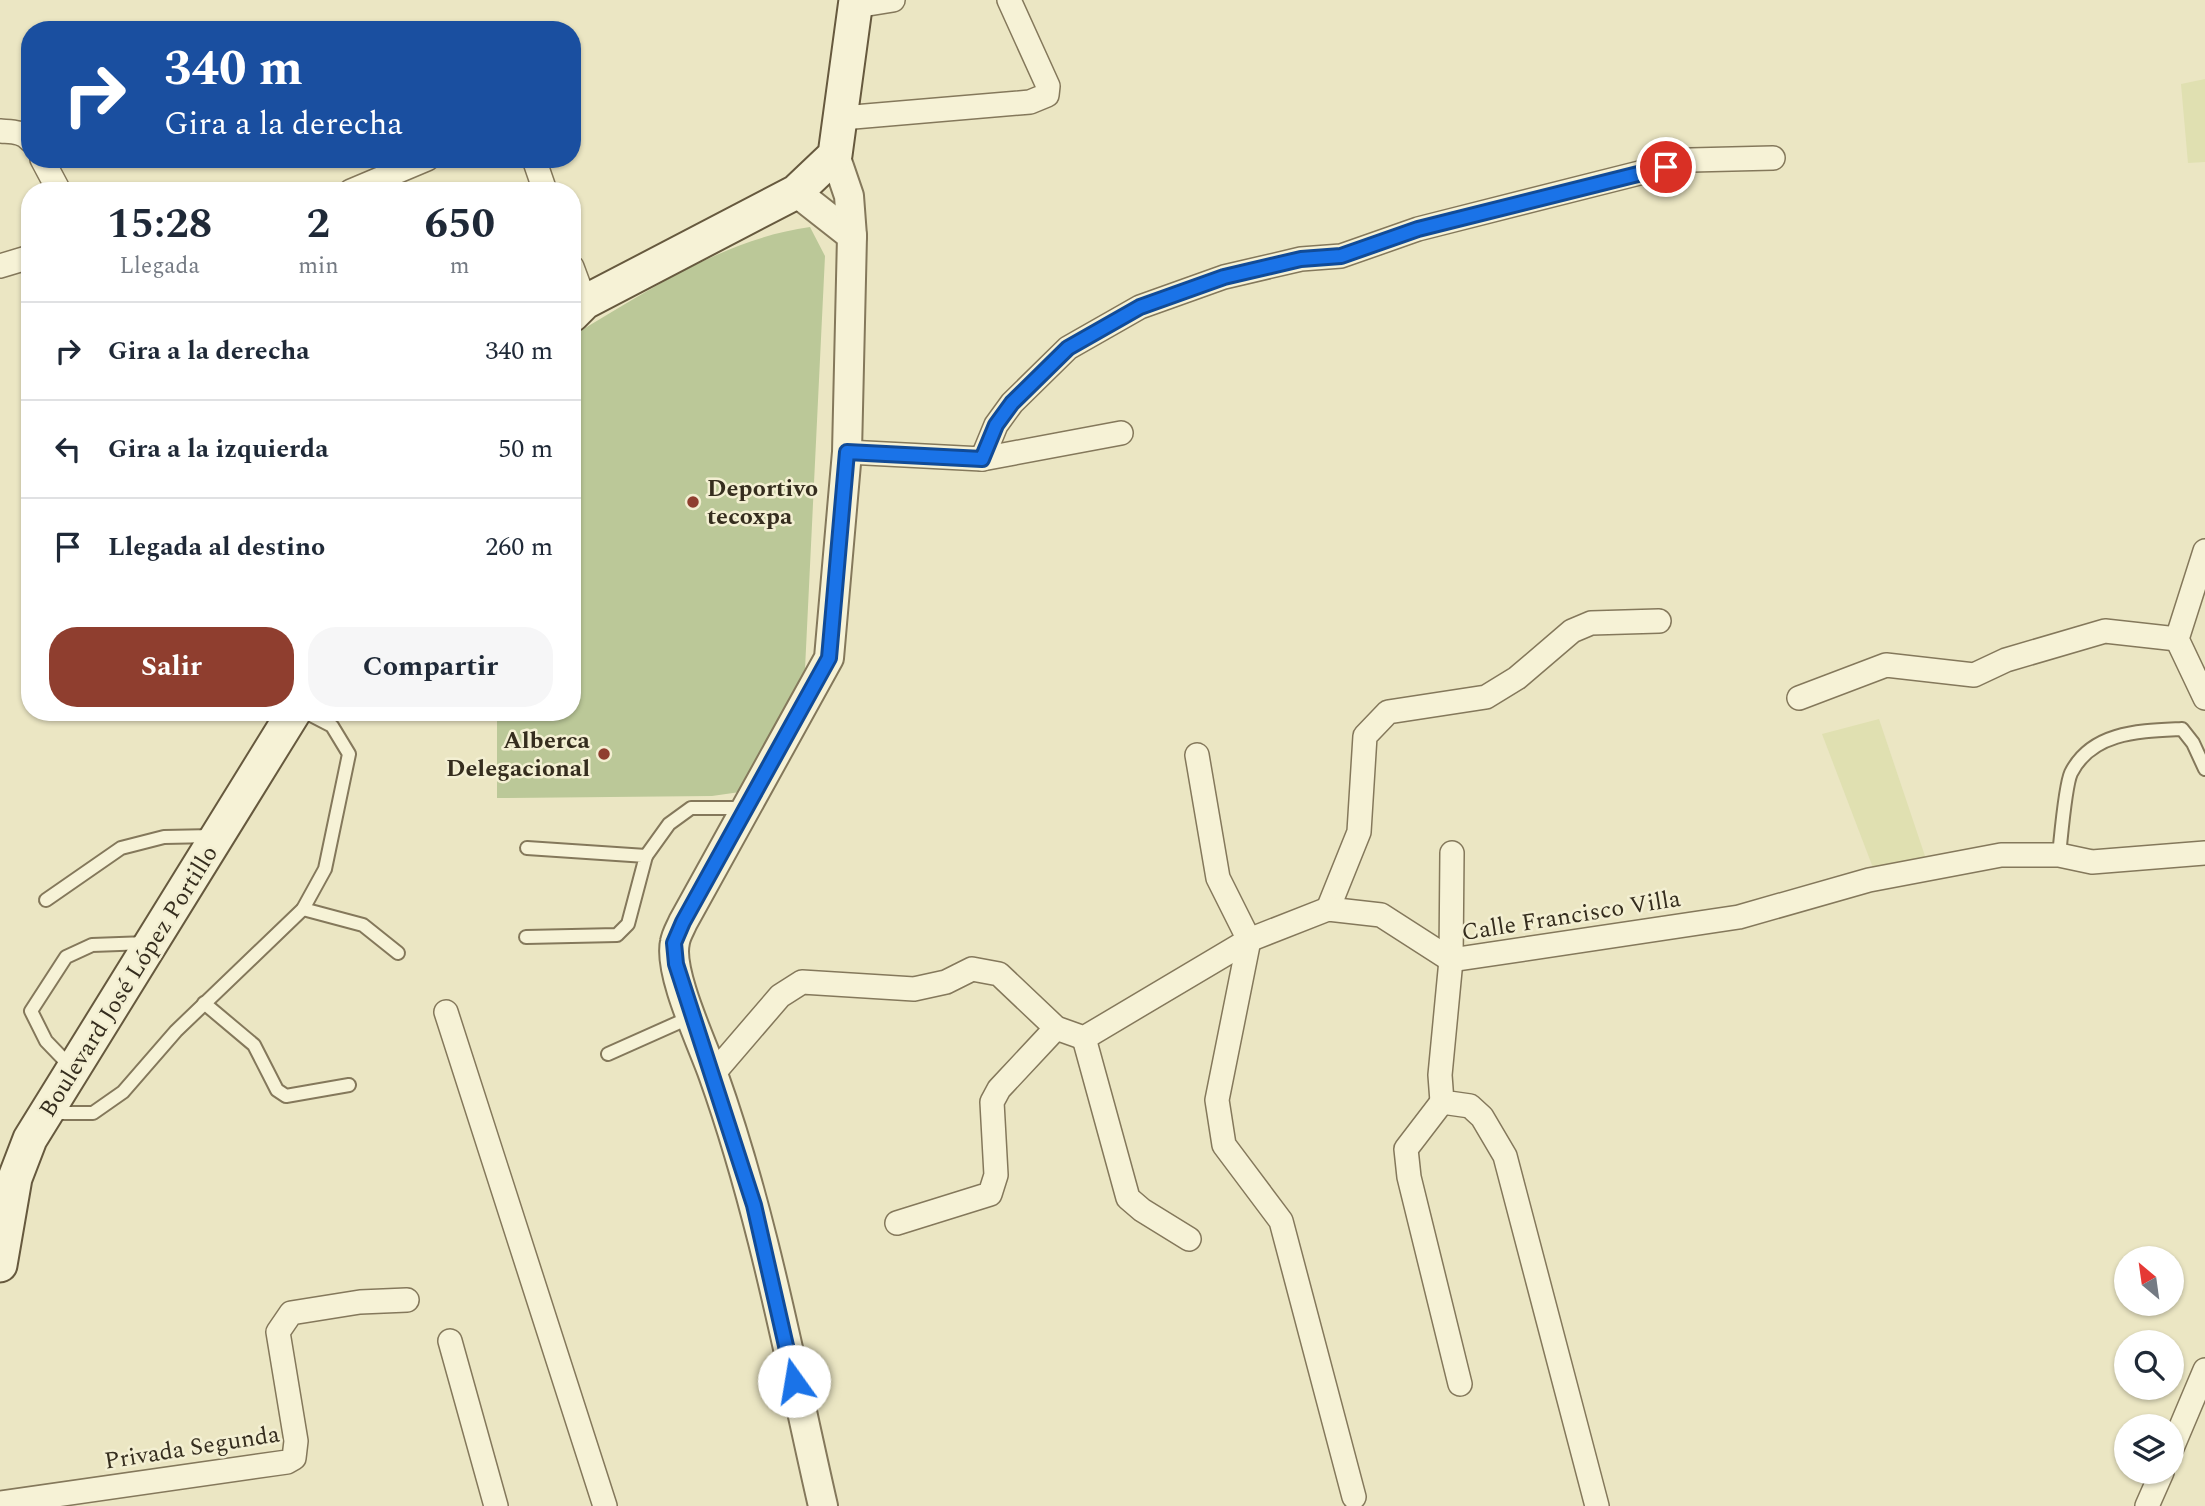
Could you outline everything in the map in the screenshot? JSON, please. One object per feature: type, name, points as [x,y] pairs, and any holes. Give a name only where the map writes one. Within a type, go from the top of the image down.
[{"type":"main road","points":[[581,308],[796,192],[835,155],[856,3]]},
{"type":"main road","name":"Boulevard José López Portillo","points":[[0,1265],[8,1176],[288,721]]},
{"type":"street","points":[[856,3],[893,0]]},
{"type":"street","points":[[842,118],[1030,102],[1047,95],[1048,86],[1009,0]]},
{"type":"street","points":[[0,131],[21,134]]},
{"type":"street","points":[[823,1506],[754,1205],[713,1074],[691,1017],[676,964],[674,943],[683,922],[829,658],[847,452],[852,236],[849,196],[835,155]]},
{"type":"street","points":[[982,459],[996,425],[1012,403],[1068,348],[1140,307],[1224,277],[1301,259],[1341,256],[1418,229],[1691,160],[1773,158]]},
{"type":"street","points":[[376,182],[407,168]]},
{"type":"street","points":[[796,192],[852,236]]},
{"type":"street","points":[[0,265],[21,259]]},
{"type":"street","points":[[847,452],[982,459],[1121,433]]},
{"type":"street","points":[[2205,551],[2177,639],[2205,698]]},
{"type":"street","points":[[1328,909],[1359,832],[1365,736],[1388,712],[1486,697],[1517,678],[1572,631],[1591,623],[1659,621]]},
{"type":"street","points":[[1799,698],[1886,665],[1974,675],[2006,660],[2105,631],[2177,639]]},
{"type":"street","points":[[1197,755],[1218,878],[1250,940],[1217,1100],[1224,1144],[1281,1221],[1354,1497]]},
{"type":"street","points":[[1452,852],[1451,960],[1440,1075],[1442,1102],[1406,1149],[1409,1177],[1460,1384]]},
{"type":"street","name":"Calle Francisco Villa","points":[[1084,1038],[1250,940],[1328,909],[1381,915],[1451,960],[1739,917],[1869,880],[2001,855],[2059,855],[2092,862],[2205,853]]},
{"type":"street","points":[[713,1074],[780,996],[802,982],[914,989],[946,982],[972,969],[999,974],[1056,1028],[1084,1038],[1128,1198],[1142,1210],[1189,1239]]},
{"type":"street","points":[[446,1012],[605,1506]]},
{"type":"street","points":[[897,1223],[990,1194],[996,1175],[992,1102],[999,1089],[1056,1028]]},
{"type":"street","points":[[1442,1102],[1470,1106],[1482,1117],[1505,1156],[1597,1506]]},
{"type":"street","name":"Privada Segunda","points":[[0,1503],[287,1462],[294,1458],[296,1441],[278,1332],[291,1314],[360,1301],[407,1300]]},
{"type":"street","points":[[450,1341],[496,1506]]},
{"type":"street","points":[[2184,1420],[2205,1370]]},
{"type":"street","points":[[2147,1506],[2157,1484]]},
{"type":"lane","points":[[46,1113],[93,1113],[123,1092],[176,1031],[303,909],[325,869],[349,754],[332,726],[322,721]]},
{"type":"lane","points":[[2059,855],[2071,774],[2094,745],[2132,732],[2182,729],[2193,743],[2205,769]]},
{"type":"lane","points":[[526,937],[617,934],[628,924],[646,856],[670,824],[691,808],[746,808]]},
{"type":"lane","points":[[46,900],[121,848],[164,837],[218,835]]},
{"type":"lane","points":[[527,848],[646,856]]},
{"type":"lane","points":[[303,909],[363,925],[398,953]]},
{"type":"lane","points":[[73,1069],[46,1041],[31,1010],[65,957],[92,945],[151,943]]},
{"type":"lane","points":[[204,1003],[254,1045],[277,1090],[286,1097],[349,1084]]},
{"type":"lane","points":[[608,1054],[691,1017]]},
{"type":"green space","points":[[2205,79],[2205,162],[2188,163],[2181,84]]},
{"type":"green space","name":"Deportivo tecoxpa","points":[[810,227],[825,256],[805,669],[740,792],[712,796],[497,798],[497,721],[581,721],[581,331],[657,285],[716,255],[778,233]]},
{"type":"green space","points":[[1879,719],[1927,862],[1875,873],[1822,734]]},
{"type":"place","name":"Deportivo tecoxpa","points":[[693,502]]},
{"type":"place","name":"Alberca Delegacional","points":[[604,754]]},
{"type":"route","points":[[794,1381],[754,1205],[713,1074],[691,1017],[676,964],[674,943],[793,719],[829,658],[839,516],[847,452],[982,459],[996,425],[1012,403],[1068,348],[1140,307],[1224,277],[1301,259],[1341,256],[1418,229],[1666,167]]}]
